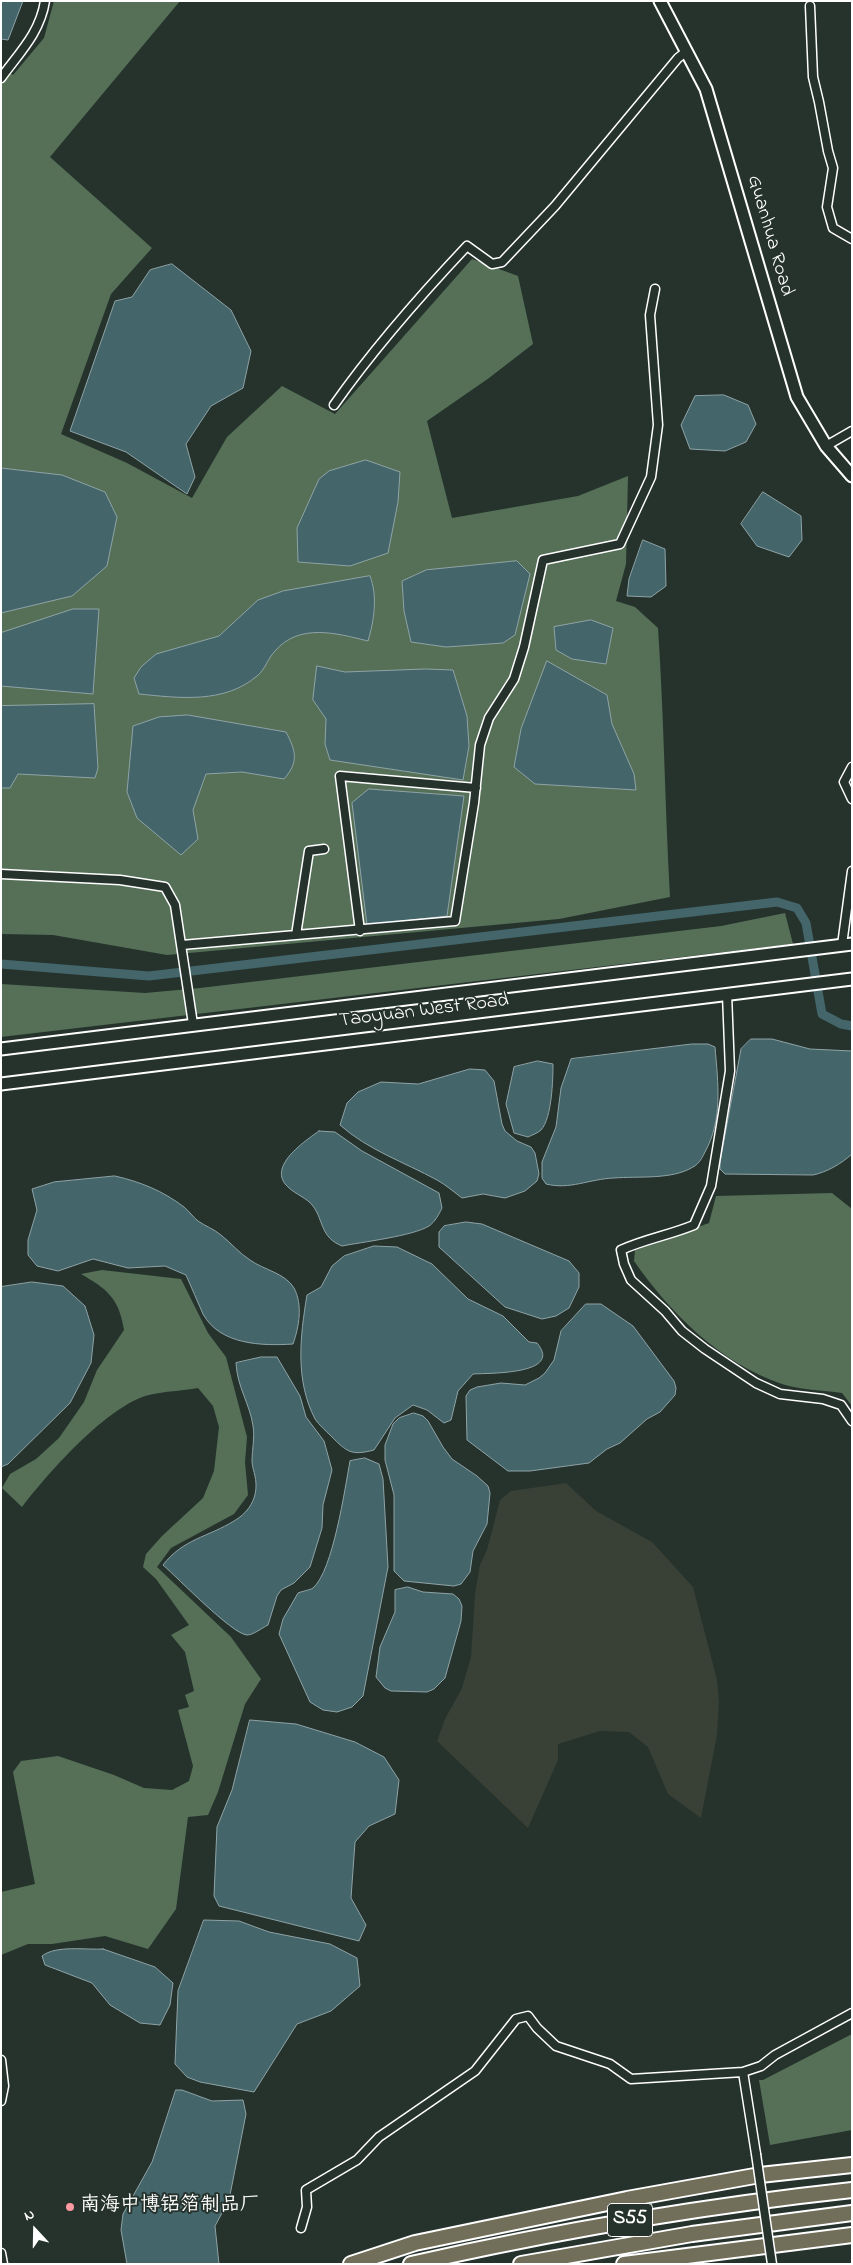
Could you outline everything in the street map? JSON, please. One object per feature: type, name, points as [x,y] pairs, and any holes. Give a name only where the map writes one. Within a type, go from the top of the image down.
[{"type":"highway","points":[[351,2264],[415,2243],[627,2199],[760,2175],[852,2165]]},
{"type":"highway","name":"S55","points":[[410,2264],[544,2235],[697,2209],[852,2190]]},
{"type":"highway","name":"S55","points":[[521,2264],[692,2234],[852,2213]]},
{"type":"highway","points":[[624,2264],[852,2235]]},
{"type":"main road","name":"Guanhua Road","points":[[660,1],[706,89],[797,397],[826,446],[852,476]]},
{"type":"main road","name":"Taoyuan West Road","points":[[1,1049],[847,944]]},
{"type":"main road","name":"Taoyuan West Road","points":[[1,1084],[852,979]]},
{"type":"street","points":[[1,78],[30,43],[43,17],[45,1]]},
{"type":"street","points":[[810,6],[813,77],[833,168],[827,207],[833,228],[852,239]]},
{"type":"street","points":[[334,404],[369,357],[422,294],[467,246],[492,264],[502,262],[555,206],[678,58],[686,52]]},
{"type":"street","points":[[182,945],[360,931],[455,921],[476,788],[480,745],[489,718],[514,679],[524,647],[543,560],[620,544],[650,477],[658,425],[650,315],[655,289]]},
{"type":"street","points":[[826,446],[852,431]]},
{"type":"street","points":[[852,767],[844,782],[852,799]]},
{"type":"street","points":[[360,931],[340,776],[476,788]]},
{"type":"street","points":[[296,935],[309,851],[324,849]]},
{"type":"street","points":[[847,944],[852,871]]},
{"type":"street","points":[[1,874],[120,880],[165,887],[175,905],[193,1024]]},
{"type":"street","points":[[728,994],[730,1070],[710,1186],[694,1225],[673,1234],[634,1244],[621,1250],[624,1264],[631,1280],[665,1311],[682,1332],[730,1366],[756,1383],[780,1394],[823,1398],[841,1405],[852,1421]]},
{"type":"street","points":[[301,2228],[307,2206],[306,2190],[357,2160],[379,2137],[475,2071],[516,2019],[528,2016],[537,2028],[556,2046],[610,2064],[631,2079],[743,2072],[761,2066],[775,2054],[852,2013]]},
{"type":"street","points":[[1,2060],[4,2086],[1,2101]]},
{"type":"street","points":[[743,2072],[772,2264]]},
{"type":"street","points":[[1,2253],[3,2264]]},
{"type":"shaded area","points":[[566,1483],[596,1511],[652,1542],[693,1587],[717,1680],[719,1702],[717,1735],[701,1818],[668,1794],[648,1747],[629,1732],[600,1731],[558,1744],[558,1760],[528,1828],[437,1741],[445,1719],[462,1688],[471,1657],[475,1594],[480,1565],[487,1550],[500,1500],[511,1491]]},
{"type":"green space","points":[[54,1],[180,1],[50,157],[152,248],[111,294],[61,434],[127,463],[192,498],[227,437],[282,386],[335,414],[472,259],[518,276],[533,344],[489,378],[427,421],[452,518],[578,496],[628,476],[626,564],[616,601],[635,607],[658,628],[670,897],[559,919],[167,955],[53,935],[1,934],[1,67],[13,75],[44,38]]},
{"type":"green space","points":[[785,913],[793,944],[1,1037],[1,984],[145,993],[721,926]]},
{"type":"green space","points":[[832,1193],[852,1209],[852,1406],[842,1393],[804,1389],[782,1384],[759,1375],[717,1350],[680,1317],[634,1261],[635,1250],[709,1223],[716,1196]]},
{"type":"green space","points":[[102,1270],[181,1279],[208,1333],[226,1357],[247,1437],[245,1462],[248,1495],[234,1514],[171,1548],[157,1567],[231,1637],[261,1679],[245,1704],[218,1792],[208,1815],[188,1817],[176,1909],[148,1949],[105,1936],[52,1944],[28,1944],[1,1955],[1,1892],[35,1884],[13,1772],[21,1761],[58,1756],[114,1775],[144,1788],[172,1790],[189,1781],[193,1766],[178,1710],[189,1707],[185,1695],[194,1691],[185,1652],[171,1635],[189,1625],[156,1579],[143,1567],[146,1554],[162,1536],[203,1498],[214,1471],[219,1427],[213,1406],[198,1388],[149,1395],[133,1401],[116,1412],[80,1442],[22,1507],[2,1488],[10,1474],[36,1459],[59,1438],[84,1402],[97,1370],[124,1330],[115,1302],[105,1290],[81,1274]]},
{"type":"green space","points":[[852,2034],[852,2130],[770,2145],[759,2080],[763,2080]]},
{"type":"water","points":[[1,1],[23,1],[8,40],[1,39]]},
{"type":"water","points":[[172,264],[231,310],[251,351],[243,388],[211,406],[186,444],[195,477],[187,494],[126,452],[70,431],[115,301],[132,297],[150,270]]},
{"type":"water","points":[[724,395],[748,405],[756,424],[746,442],[725,451],[690,449],[681,425],[695,396]]},
{"type":"water","points":[[366,460],[400,472],[398,502],[388,553],[350,566],[298,562],[297,528],[319,479],[329,471]]},
{"type":"water","points":[[1,468],[62,475],[105,492],[117,517],[107,566],[72,596],[1,613]]},
{"type":"water","points":[[763,492],[801,516],[802,540],[789,557],[757,546],[741,524]]},
{"type":"water","points":[[643,540],[665,549],[666,586],[651,597],[627,596],[629,579]]},
{"type":"water","points":[[517,561],[530,574],[515,635],[503,643],[446,647],[411,642],[404,611],[402,581],[426,570]]},
{"type":"water","points":[[370,576],[374,592],[374,609],[368,641],[331,633],[307,633],[295,636],[285,642],[273,654],[257,676],[244,685],[230,691],[201,697],[139,694],[134,678],[141,667],[156,654],[219,636],[258,600],[283,591]]},
{"type":"water","points":[[73,609],[99,609],[93,694],[1,686],[1,633]]},
{"type":"water","points":[[591,620],[613,628],[606,664],[572,659],[556,650],[554,627]]},
{"type":"water","points":[[547,661],[607,695],[612,724],[634,774],[636,790],[535,784],[514,767],[521,729]]},
{"type":"water","points":[[317,666],[345,672],[425,669],[453,670],[467,716],[469,746],[463,780],[330,760],[325,744],[326,719],[313,700]]},
{"type":"water","points":[[94,704],[98,768],[95,778],[18,774],[10,788],[1,788],[1,706]]},
{"type":"water","points":[[188,715],[286,732],[294,751],[294,762],[284,779],[242,772],[206,774],[193,810],[198,839],[181,855],[137,818],[127,792],[133,726],[159,717]]},
{"type":"water","points":[[369,789],[464,796],[447,916],[367,925],[352,803]]},
{"type":"water","points":[[751,1039],[772,1039],[810,1049],[852,1051],[852,1154],[848,1158],[829,1170],[813,1175],[725,1174],[720,1169],[741,1049]]},
{"type":"water","points":[[692,1044],[708,1044],[715,1047],[718,1087],[715,1127],[705,1152],[697,1164],[685,1171],[665,1176],[623,1177],[563,1186],[546,1184],[542,1178],[542,1162],[556,1127],[561,1088],[571,1059]]},
{"type":"water","points":[[538,1061],[553,1064],[550,1108],[548,1117],[541,1130],[528,1137],[514,1133],[506,1104],[514,1067]]},
{"type":"water","points":[[470,1069],[485,1070],[494,1081],[505,1131],[517,1141],[531,1147],[535,1153],[539,1174],[537,1181],[525,1191],[505,1198],[483,1194],[462,1198],[437,1180],[362,1142],[340,1125],[347,1103],[358,1092],[381,1082],[418,1084]]},
{"type":"water","points":[[319,1131],[335,1132],[362,1151],[439,1193],[442,1208],[435,1220],[421,1230],[400,1236],[342,1246],[335,1242],[326,1233],[313,1206],[288,1187],[282,1179],[284,1163],[290,1155]]},
{"type":"water","points":[[115,1176],[143,1184],[168,1196],[184,1207],[198,1221],[221,1235],[246,1257],[280,1275],[290,1283],[297,1295],[299,1309],[297,1330],[293,1344],[255,1344],[231,1338],[220,1332],[210,1324],[203,1314],[186,1275],[165,1266],[128,1268],[93,1259],[58,1271],[37,1266],[28,1255],[28,1240],[37,1210],[32,1189],[54,1182]]},
{"type":"water","points":[[466,1222],[482,1224],[569,1261],[579,1273],[579,1287],[569,1308],[556,1316],[542,1319],[505,1307],[439,1247],[439,1232],[444,1226]]},
{"type":"water","points":[[374,1246],[397,1247],[432,1264],[468,1299],[503,1316],[529,1342],[537,1343],[543,1353],[540,1361],[533,1367],[507,1372],[473,1374],[458,1391],[451,1420],[444,1423],[427,1410],[413,1405],[395,1418],[374,1450],[360,1453],[350,1451],[341,1446],[315,1419],[304,1389],[301,1358],[302,1327],[307,1295],[321,1287],[332,1266],[344,1256]]},
{"type":"water","points":[[32,1282],[63,1286],[85,1306],[94,1335],[91,1363],[70,1403],[8,1464],[1,1467],[1,1287]]},
{"type":"water","points":[[586,1304],[601,1304],[633,1326],[674,1381],[675,1395],[660,1412],[647,1419],[620,1443],[607,1449],[589,1463],[530,1471],[508,1471],[467,1440],[466,1396],[470,1390],[477,1387],[501,1383],[525,1385],[539,1378],[554,1360],[561,1331]]},
{"type":"water","points":[[261,1357],[277,1357],[300,1396],[306,1417],[324,1441],[332,1470],[323,1505],[322,1528],[310,1567],[294,1583],[281,1590],[277,1596],[268,1625],[255,1633],[247,1635],[218,1616],[163,1565],[179,1549],[187,1544],[240,1517],[249,1507],[255,1496],[256,1483],[252,1461],[254,1430],[239,1380],[236,1363]]},
{"type":"water","points":[[414,1413],[423,1416],[428,1421],[452,1459],[477,1476],[488,1486],[490,1493],[487,1524],[473,1551],[470,1572],[461,1584],[454,1586],[404,1581],[394,1571],[394,1495],[385,1460],[385,1445],[393,1424],[399,1418]]},
{"type":"water","points":[[365,1458],[379,1464],[383,1479],[388,1567],[363,1696],[352,1707],[337,1712],[323,1710],[310,1702],[279,1634],[283,1619],[298,1593],[313,1588],[327,1565],[337,1528],[350,1461]]},
{"type":"water","points":[[408,1587],[423,1592],[453,1594],[459,1599],[462,1606],[461,1621],[445,1678],[434,1689],[427,1692],[391,1691],[385,1688],[376,1677],[380,1647],[395,1612],[395,1590]]},
{"type":"water","points":[[250,1720],[296,1724],[355,1742],[384,1757],[399,1780],[395,1814],[369,1826],[355,1842],[351,1898],[366,1925],[359,1941],[219,1906],[214,1896],[217,1827],[232,1790]]},
{"type":"water","points":[[204,1920],[239,1921],[269,1932],[330,1944],[357,1958],[360,1986],[331,2011],[297,2024],[254,2092],[200,2082],[187,2077],[175,2064],[178,1991]]},
{"type":"water","points":[[63,1949],[103,1949],[155,1967],[173,1983],[170,2005],[160,2025],[140,2023],[110,2005],[92,1983],[45,1965],[42,1956],[55,1950]]},
{"type":"water","points":[[176,2090],[182,2090],[212,2101],[243,2100],[246,2114],[229,2200],[215,2226],[219,2264],[127,2264],[121,2230],[123,2214],[152,2162]]},
{"type":"waterway","points":[[1,964],[149,976],[777,902],[797,908],[806,923],[822,1014],[841,1024],[852,1026]]},
{"type":"place","name":"南海中博铝箔制品厂","points":[[70,2207]]}]
